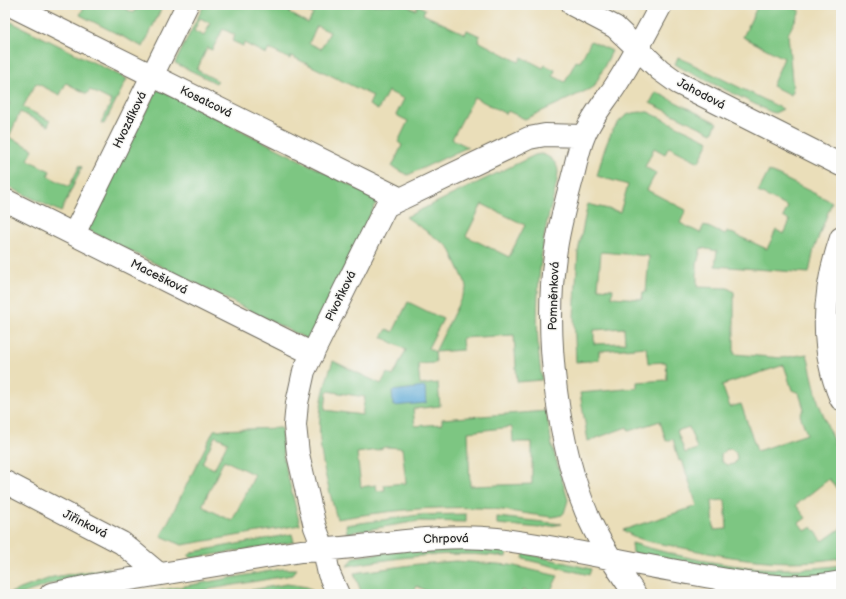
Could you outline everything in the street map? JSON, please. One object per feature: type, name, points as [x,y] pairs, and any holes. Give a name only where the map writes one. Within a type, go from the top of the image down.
[{"type":"street","name":"Kosatcová","points":[[10,5],[401,199]]},
{"type":"street","name":"Hvozdíková","points":[[74,234],[187,5]]},
{"type":"street","name":"Jahodová","points":[[574,5],[615,27],[637,50],[678,83],[841,165]]},
{"type":"street","name":"Pomněnková","points":[[635,594],[611,559],[591,522],[570,464],[555,376],[552,319],[555,258],[560,220],[584,136],[598,109],[613,89],[637,50],[661,5]]},
{"type":"street","name":"Pivoňková","points":[[338,594],[329,574],[324,550],[315,527],[298,454],[296,425],[300,383],[386,206],[529,138],[544,135],[584,136]]},
{"type":"street","name":"Macešková","points":[[5,200],[313,354]]},
{"type":"street","points":[[841,238],[834,258],[828,288],[826,348],[841,399]]},
{"type":"street","name":"Jiřinková","points":[[5,482],[122,543],[159,574]]},
{"type":"street","name":"Chrpová","points":[[51,594],[159,574],[301,551],[444,538],[495,539],[549,547],[742,582],[780,586],[826,585],[841,582]]},
{"type":"green space","points":[[85,5],[117,5],[134,13],[138,5],[163,5],[143,47],[80,15]]},
{"type":"green space","points":[[204,5],[252,5],[260,9],[262,5],[267,7],[268,5],[293,5],[289,13],[308,23],[313,14],[294,5],[405,5],[416,10],[418,5],[425,9],[423,14],[465,34],[467,30],[480,36],[478,41],[519,62],[522,57],[543,68],[545,65],[555,70],[553,76],[565,82],[576,61],[580,62],[591,41],[612,51],[594,87],[525,119],[508,111],[506,114],[474,97],[452,139],[468,147],[408,175],[392,167],[402,145],[398,142],[408,121],[396,115],[404,99],[388,91],[378,110],[369,105],[373,96],[291,56],[290,59],[269,49],[266,54],[244,43],[243,46],[232,41],[235,35],[223,29],[212,50],[207,48],[197,70],[218,81],[216,83],[175,63]],"holes":[[[200,18],[210,23],[204,36],[194,31]],[[317,26],[330,32],[321,49],[309,43]]]},
{"type":"green space","points":[[758,5],[787,5],[800,11],[788,34],[793,92],[791,95],[772,86],[784,58],[743,37]]},
{"type":"green space","points":[[5,19],[127,79],[104,124],[101,123],[112,101],[90,90],[87,94],[66,83],[60,95],[36,83],[23,107],[50,121],[48,126],[20,112],[9,137],[33,149],[28,160],[50,171],[48,176],[69,187],[80,165],[82,167],[61,212],[5,185],[5,112],[10,103],[5,101]]},
{"type":"green space","points":[[678,57],[783,109],[775,113],[771,112],[685,70],[675,64]]},
{"type":"green space","points":[[160,90],[378,199],[309,340],[86,229],[156,91]]},
{"type":"green space","points":[[656,92],[717,123],[712,133],[650,103]]},
{"type":"green space","points":[[648,112],[709,141],[699,162],[669,147],[665,154],[654,148],[645,167],[656,173],[647,190],[686,210],[680,223],[700,233],[704,225],[725,235],[727,231],[767,249],[776,230],[784,234],[790,221],[783,217],[788,207],[758,192],[769,171],[832,202],[814,249],[809,273],[715,266],[717,251],[701,248],[697,264],[697,287],[728,288],[734,292],[734,354],[782,358],[807,354],[818,401],[834,443],[841,453],[841,494],[829,479],[796,505],[806,518],[799,523],[805,531],[812,527],[823,541],[841,528],[841,558],[819,561],[779,562],[740,558],[649,542],[623,530],[697,506],[682,460],[679,461],[673,439],[666,441],[660,421],[629,431],[627,427],[588,441],[580,393],[637,388],[637,382],[667,380],[666,362],[648,363],[646,347],[599,351],[599,360],[576,362],[574,316],[578,252],[587,207],[588,204],[620,212],[628,185],[597,176],[606,144],[618,122],[629,114]],"holes":[[[601,252],[649,256],[646,292],[643,292],[642,299],[612,297],[613,289],[598,288]],[[624,328],[625,343],[594,344],[594,330]],[[784,365],[792,390],[799,393],[804,409],[800,415],[807,434],[757,451],[741,404],[730,407],[722,385]],[[689,427],[697,449],[685,453],[677,431]],[[731,449],[736,453],[737,459],[734,464],[727,465],[721,461],[721,455],[725,450]],[[725,500],[727,529],[714,530],[712,501]]]},
{"type":"green space","points":[[535,155],[544,155],[555,163],[558,172],[545,232],[538,287],[537,324],[542,380],[517,382],[514,335],[462,338],[463,350],[435,352],[467,286],[449,247],[406,217]],"holes":[[[482,204],[525,225],[509,257],[466,236]]]},
{"type":"green space","points":[[408,302],[443,319],[428,348],[435,352],[436,363],[418,364],[420,385],[438,383],[440,406],[413,409],[415,426],[442,424],[442,419],[546,411],[552,446],[568,500],[562,515],[553,517],[489,509],[426,508],[391,511],[337,519],[326,477],[320,440],[322,403],[333,361],[381,384],[387,373],[393,376],[406,350],[382,337],[387,329],[393,332]],"holes":[[[327,391],[365,397],[362,415],[325,410]],[[512,427],[513,442],[532,442],[532,484],[470,486],[468,432]],[[385,447],[402,448],[406,483],[384,485],[385,490],[377,491],[376,485],[361,487],[357,453],[377,450]]]},
{"type":"green space","points":[[281,428],[284,461],[300,525],[182,545],[161,536],[214,430]],"holes":[[[215,436],[228,442],[214,469],[202,463]],[[224,460],[255,475],[232,521],[202,506]]]},
{"type":"green space","points":[[466,514],[466,522],[419,521],[347,533],[346,525],[419,515]]},
{"type":"green space","points":[[497,517],[562,524],[539,528],[497,524]]},
{"type":"green space","points":[[292,534],[294,542],[193,558],[188,556],[193,552]]},
{"type":"green space","points":[[632,543],[709,562],[736,566],[789,569],[841,565],[841,574],[766,577],[633,553]]},
{"type":"green space","points":[[464,546],[507,550],[506,557],[445,554],[407,557],[347,566],[355,557],[407,549]]},
{"type":"green space","points":[[524,553],[591,569],[589,575],[523,559]]},
{"type":"green space","points":[[456,561],[510,565],[558,576],[549,594],[531,594],[523,590],[521,594],[432,594],[417,586],[413,594],[362,594],[354,573],[418,564]]},
{"type":"green space","points":[[110,568],[105,572],[54,583],[22,594],[7,594],[53,577]]},
{"type":"green space","points":[[282,569],[297,569],[292,575],[182,594],[139,594]]},
{"type":"green space","points":[[287,584],[307,587],[317,594],[227,594]]},
{"type":"water","points":[[425,387],[426,403],[393,406],[392,391]]}]
